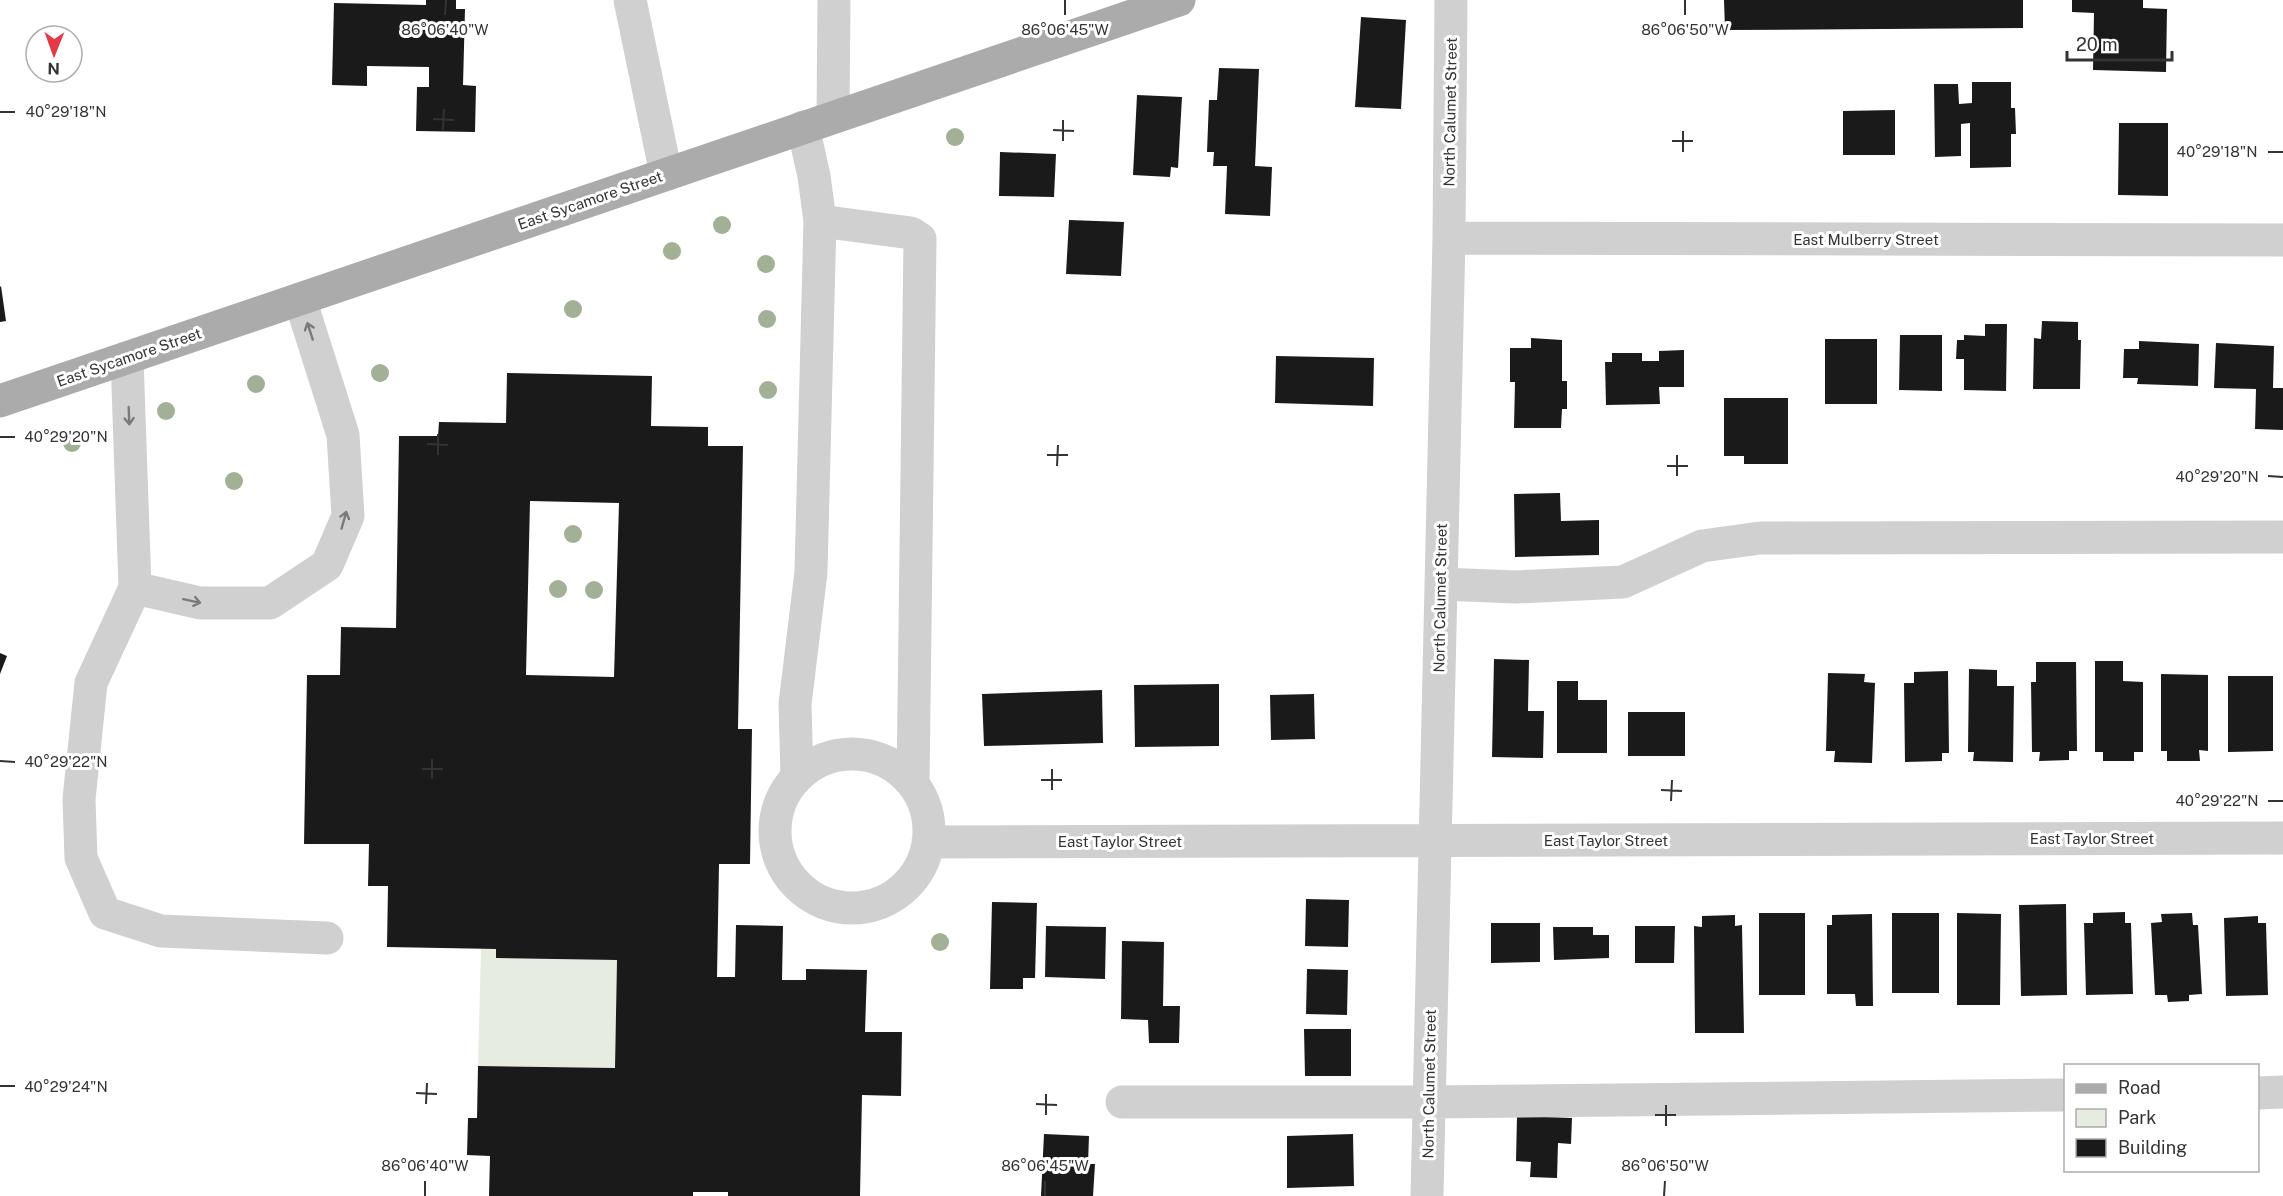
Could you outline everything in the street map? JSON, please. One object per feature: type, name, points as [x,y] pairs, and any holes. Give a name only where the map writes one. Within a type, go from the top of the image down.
[{"type":"main road","name":"East Sycamore Street","points":[[0,401],[1179,0]]},
{"type":"street","points":[[630,0],[666,174]]},
{"type":"street","points":[[797,776],[795,704],[811,573],[820,221],[814,176],[818,122],[834,0]]},
{"type":"street","name":"North Calumet Street","points":[[1427,1196],[1449,238],[1451,0]]},
{"type":"street","points":[[820,221],[911,233],[920,239],[913,784]]},
{"type":"street","name":"East Mulberry Street","points":[[1449,238],[2283,240]]},
{"type":"street","points":[[135,588],[200,603],[270,603],[327,565],[348,516],[343,435],[300,299]]},
{"type":"street","points":[[127,358],[135,588],[91,683],[79,799],[81,858],[105,913],[160,931],[327,938]]},
{"type":"street","points":[[1441,584],[1516,587],[1623,582],[1702,546],[1760,538],[2283,537]]},
{"type":"street","points":[[844,754],[870,756],[894,766],[913,784],[923,802],[929,822],[928,842],[920,867],[903,888],[881,902],[855,908],[829,905],[805,893],[787,873],[776,849],[774,823],[782,797],[797,776],[819,761],[844,754]]},
{"type":"street","name":"East Taylor Street","points":[[928,842],[2283,838]]},
{"type":"street","points":[[2259,1093],[2283,1092]]},
{"type":"street","points":[[1122,1102],[1429,1102],[2064,1095]]},
{"type":"green space","points":[[481,949],[496,949],[496,958],[617,960],[615,1068],[478,1066]]},
{"type":"building","points":[[426,0],[456,0],[456,9],[465,9],[463,85],[476,86],[475,132],[416,131],[417,87],[429,87],[429,67],[367,66],[367,86],[332,85],[334,3],[426,5]]},
{"type":"building","points":[[1724,0],[2023,0],[2023,28],[1725,30]]},
{"type":"building","points":[[2072,0],[2143,0],[2143,8],[2167,9],[2166,72],[2093,70],[2094,13],[2072,12]]},
{"type":"building","points":[[1361,17],[1406,20],[1401,109],[1355,107]]},
{"type":"building","points":[[1219,68],[1259,69],[1255,166],[1272,167],[1270,216],[1225,214],[1227,166],[1213,166],[1214,152],[1207,152],[1209,100],[1217,100]]},
{"type":"building","points":[[1972,82],[2011,82],[2011,108],[2015,108],[2016,134],[2011,134],[2011,167],[1970,168],[1970,123],[1961,124],[1961,156],[1935,157],[1934,84],[1958,84],[1959,104],[1972,103]]},
{"type":"building","points":[[1137,95],[1182,97],[1178,168],[1171,167],[1170,177],[1133,175]]},
{"type":"building","points":[[1895,110],[1895,155],[1843,155],[1843,111]]},
{"type":"building","points":[[2119,123],[2168,123],[2168,196],[2118,195]]},
{"type":"building","points":[[1000,152],[1056,154],[1054,197],[999,196]]},
{"type":"building","points":[[1069,220],[1124,222],[1121,276],[1066,274]]},
{"type":"building","points":[[0,287],[6,321],[0,322]]},
{"type":"building","points":[[2042,321],[2078,322],[2078,340],[2081,340],[2080,389],[2033,389],[2034,338],[2041,339]]},
{"type":"building","points":[[1985,324],[2007,324],[2006,391],[1964,390],[1964,359],[1956,359],[1957,340],[1964,340],[1964,335],[1985,336]]},
{"type":"building","points":[[1900,335],[1942,335],[1942,391],[1899,390]]},
{"type":"building","points":[[1531,338],[1562,340],[1562,381],[1567,381],[1567,409],[1562,409],[1561,428],[1514,428],[1515,382],[1510,382],[1510,348],[1531,348]]},
{"type":"building","points":[[1825,339],[1877,339],[1877,404],[1825,404]]},
{"type":"building","points":[[2139,341],[2199,344],[2198,386],[2137,384],[2138,378],[2123,378],[2124,349],[2139,349]]},
{"type":"building","points":[[2216,343],[2274,346],[2273,388],[2283,388],[2283,430],[2255,429],[2256,389],[2214,388]]},
{"type":"building","points":[[1684,350],[1684,387],[1659,387],[1660,404],[1606,405],[1605,362],[1612,362],[1612,353],[1642,353],[1642,361],[1659,361],[1659,351]]},
{"type":"building","points":[[1276,356],[1374,358],[1373,406],[1275,403]]},
{"type":"building","points":[[507,373],[652,376],[651,426],[708,427],[708,446],[743,446],[738,729],[752,729],[750,864],[719,864],[717,977],[735,977],[736,925],[783,926],[782,980],[806,980],[806,969],[867,970],[865,1032],[902,1032],[901,1096],[862,1095],[860,1196],[728,1196],[728,1192],[693,1192],[693,1196],[489,1196],[490,1156],[467,1155],[468,1118],[477,1118],[478,1066],[615,1068],[617,960],[496,958],[496,949],[387,947],[388,886],[368,886],[369,844],[304,844],[307,675],[340,675],[341,627],[396,628],[399,436],[438,436],[439,422],[506,423]],"holes":[[[530,501],[619,503],[614,677],[526,675]]]},
{"type":"building","points":[[1724,398],[1788,398],[1788,464],[1744,464],[1744,456],[1724,456]]},
{"type":"building","points":[[1560,493],[1561,521],[1599,520],[1599,555],[1515,557],[1514,494]]},
{"type":"building","points":[[0,653],[7,656],[0,674]]},
{"type":"building","points":[[1494,659],[1529,660],[1528,711],[1544,711],[1543,758],[1492,757]]},
{"type":"building","points":[[2095,661],[2123,661],[2123,681],[2143,682],[2143,752],[2134,752],[2134,761],[2103,761],[2103,752],[2095,752]]},
{"type":"building","points":[[2036,662],[2076,662],[2077,751],[2069,751],[2069,760],[2039,761],[2040,752],[2032,752],[2031,682],[2036,682]]},
{"type":"building","points":[[1969,669],[1997,670],[1997,686],[2014,686],[2013,762],[1973,761],[1974,752],[1968,752]]},
{"type":"building","points":[[1948,671],[1949,753],[1942,753],[1942,761],[1905,762],[1904,683],[1914,683],[1914,672]]},
{"type":"building","points":[[1828,673],[1865,674],[1864,682],[1875,683],[1872,763],[1834,762],[1835,751],[1826,751]]},
{"type":"building","points":[[2161,674],[2208,675],[2208,751],[2199,750],[2200,761],[2167,761],[2167,751],[2161,751]]},
{"type":"building","points":[[2228,676],[2273,676],[2273,751],[2228,752]]},
{"type":"building","points":[[1557,681],[1578,681],[1578,700],[1607,700],[1607,753],[1557,753]]},
{"type":"building","points":[[1219,684],[1219,746],[1135,747],[1134,685]]},
{"type":"building","points":[[1102,690],[1103,743],[984,746],[982,694]]},
{"type":"building","points":[[1314,694],[1315,739],[1271,740],[1270,695]]},
{"type":"building","points":[[1628,712],[1685,712],[1685,756],[1628,756]]},
{"type":"building","points":[[1306,899],[1349,900],[1348,947],[1305,946]]},
{"type":"building","points":[[992,902],[1037,903],[1035,978],[1023,978],[1023,989],[990,989]]},
{"type":"building","points":[[2066,904],[2067,995],[2021,996],[2019,905]]},
{"type":"building","points":[[2125,912],[2125,923],[2131,923],[2133,994],[2086,995],[2084,923],[2093,923],[2093,913]]},
{"type":"building","points":[[1759,913],[1805,913],[1805,995],[1759,995]]},
{"type":"building","points":[[1892,913],[1939,913],[1939,993],[1892,993]]},
{"type":"building","points":[[1957,913],[2001,914],[2000,1005],[1957,1005]]},
{"type":"building","points":[[2192,913],[2193,925],[2198,925],[2202,994],[2189,995],[2189,1001],[2168,1002],[2167,995],[2155,995],[2151,923],[2162,922],[2161,914]]},
{"type":"building","points":[[1872,914],[1873,1006],[1856,1006],[1855,994],[1827,994],[1827,925],[1832,925],[1832,915]]},
{"type":"building","points":[[1735,915],[1735,926],[1742,925],[1744,1033],[1695,1033],[1694,926],[1702,927],[1702,916]]},
{"type":"building","points":[[2258,916],[2258,923],[2266,923],[2268,995],[2226,996],[2224,918]]},
{"type":"building","points":[[1491,923],[1540,923],[1540,962],[1491,963]]},
{"type":"building","points":[[1046,926],[1106,927],[1105,979],[1045,977]]},
{"type":"building","points":[[1635,926],[1675,926],[1674,963],[1635,963]]},
{"type":"building","points":[[1553,927],[1593,927],[1593,935],[1609,935],[1609,958],[1554,960]]},
{"type":"building","points":[[1122,941],[1164,942],[1163,1006],[1180,1006],[1179,1043],[1149,1043],[1148,1020],[1121,1019]]},
{"type":"building","points":[[1307,969],[1348,970],[1347,1015],[1306,1014]]},
{"type":"building","points":[[1304,1029],[1351,1029],[1351,1076],[1305,1076]]},
{"type":"building","points":[[1517,1116],[1572,1118],[1571,1144],[1558,1143],[1557,1178],[1530,1177],[1531,1162],[1516,1161]]},
{"type":"building","points":[[1044,1134],[1089,1136],[1088,1164],[1095,1164],[1093,1196],[1041,1196]]},
{"type":"building","points":[[1353,1134],[1354,1186],[1287,1188],[1287,1136]]}]
